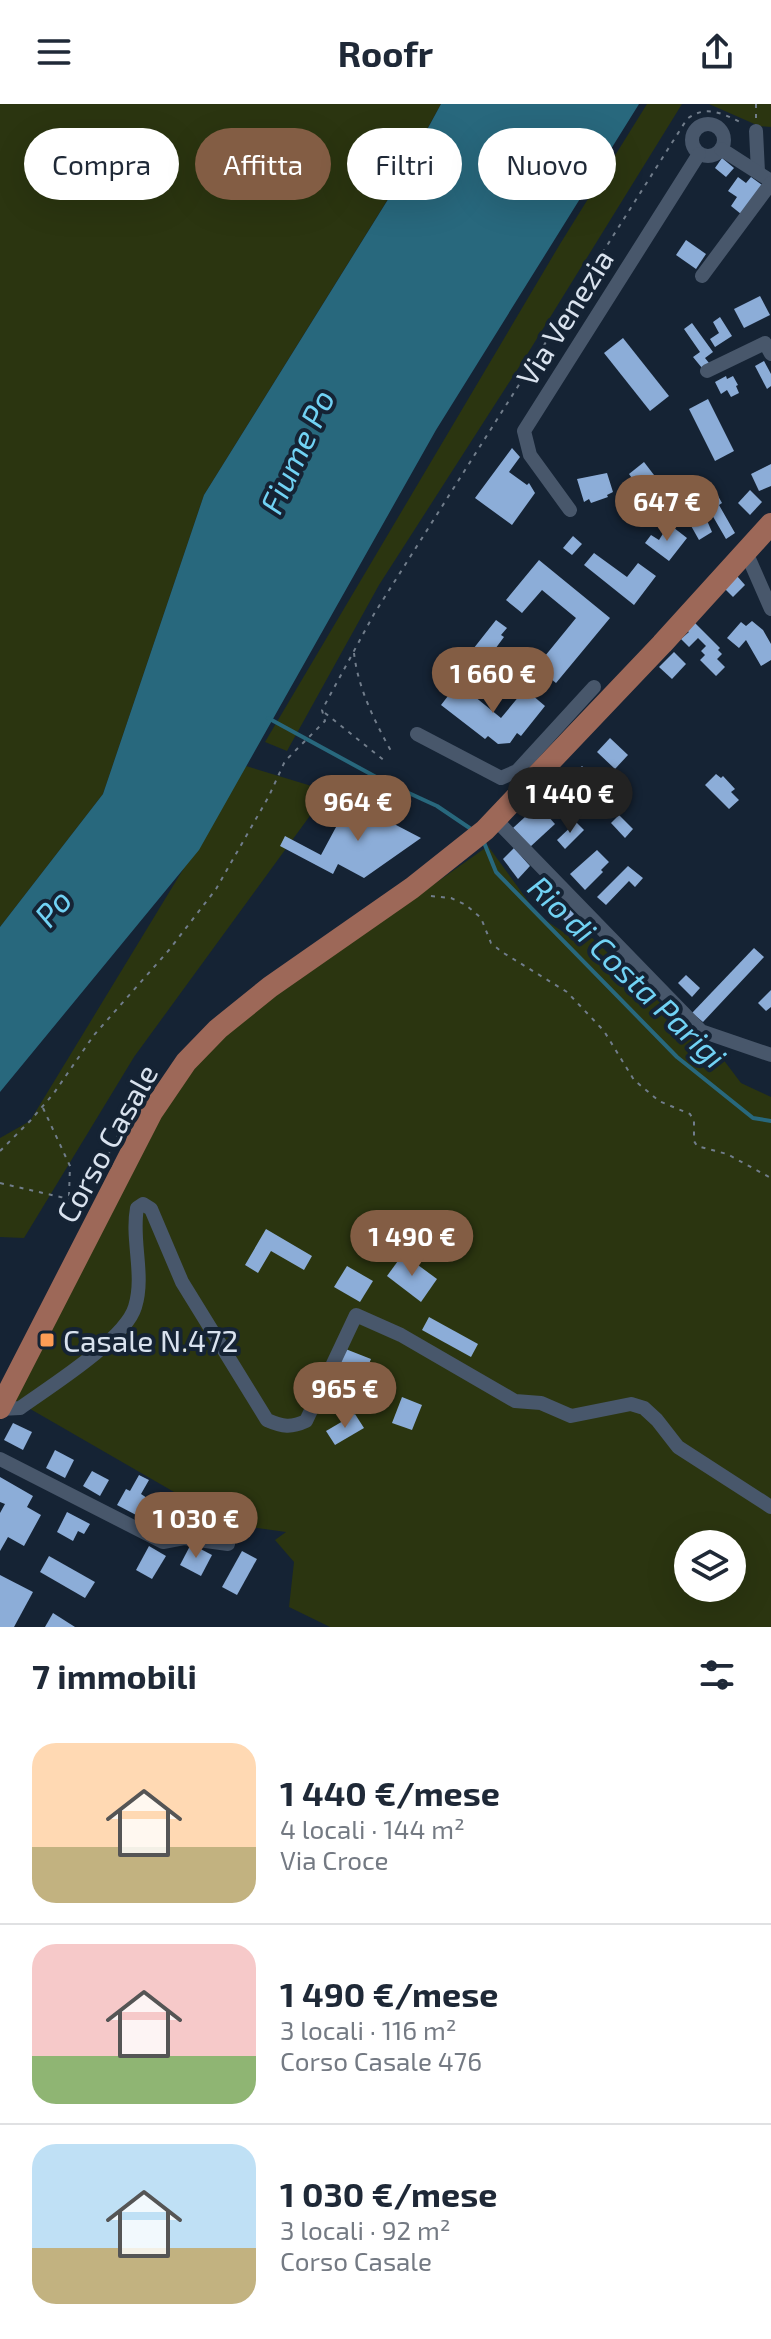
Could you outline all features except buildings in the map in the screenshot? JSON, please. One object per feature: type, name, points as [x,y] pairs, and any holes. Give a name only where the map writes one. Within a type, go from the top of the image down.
[{"type":"main road","name":"Corso Casale","points":[[0,1409],[152,1112],[186,1062],[218,1029],[270,987],[412,888],[486,830],[571,726],[771,524]]},
{"type":"street","points":[[710,124],[718,127],[723,135],[721,149],[715,155],[699,154],[692,142],[692,135],[700,126],[710,124]]},
{"type":"street","points":[[702,276],[767,177],[756,131]]},
{"type":"street","points":[[721,149],[767,177]]},
{"type":"street","name":"Via Venezia","points":[[570,510],[530,455],[524,431],[699,154]]},
{"type":"street","points":[[707,371],[765,343],[771,354]]},
{"type":"street","points":[[746,552],[771,609]]},
{"type":"street","points":[[417,734],[474,767],[501,778],[508,777],[571,726],[594,687]]},
{"type":"street","points":[[486,830],[701,1031],[771,1055]]},
{"type":"street","points":[[0,1409],[20,1408],[122,1331],[135,1307],[139,1261],[135,1218],[137,1208],[143,1204],[151,1209],[182,1282],[267,1420],[284,1427],[306,1421],[356,1315],[401,1335],[515,1401],[541,1403],[571,1416],[631,1404],[644,1408],[678,1447],[771,1507]]},
{"type":"street","points":[[0,1459],[163,1542],[184,1538],[228,1544]]},
{"type":"path","points":[[0,1151],[18,1136],[42,1107],[94,1035],[169,950],[216,889],[291,752],[325,721],[322,710],[391,587],[687,119],[695,112],[714,109],[756,131]]},
{"type":"path","points":[[354,651],[356,671],[372,716],[391,751]]},
{"type":"path","points":[[322,710],[386,762]]},
{"type":"path","points":[[412,888],[426,895],[451,898],[466,905],[481,918],[491,943],[567,992],[604,1031],[634,1080],[659,1101],[690,1114],[694,1121],[697,1146],[727,1154],[771,1178]]},
{"type":"path","points":[[42,1107],[70,1166],[73,1208],[91,1189],[144,1084],[155,1078],[173,1082]]},
{"type":"path","points":[[0,1183],[70,1199]]},
{"type":"green space","points":[[0,104],[441,104],[428,128],[347,128],[347,200],[387,200],[204,495],[103,794],[0,927]]},
{"type":"green space","points":[[647,104],[682,104],[528,353],[379,585],[287,751],[265,742],[587,200],[616,200],[616,154]]},
{"type":"green space","points":[[709,104],[771,104],[771,127],[759,126]]},
{"type":"green space","points":[[246,766],[328,791],[134,1057],[24,1238],[0,1237],[0,1138],[30,1121]]},
{"type":"green space","points":[[488,846],[538,915],[563,932],[588,934],[673,1015],[710,1042],[741,1083],[771,1097],[771,1627],[330,1627],[289,1607],[294,1562],[275,1540],[286,1532],[194,1519],[181,1496],[13,1399],[156,1115],[226,1031]]},
{"type":"water","points":[[441,104],[639,104],[616,141],[616,128],[478,128],[478,200],[579,200],[436,430],[199,850],[0,1092],[0,927],[103,794],[204,495],[388,200],[462,200],[462,128],[428,128]]},
{"type":"waterway","name":"Rio di Costa Parigi","points":[[268,718],[387,783],[437,806],[474,831]]},
{"type":"waterway","name":"Rio di Costa Parigi","points":[[483,840],[496,872],[677,1057],[753,1118],[771,1121]]},
{"type":"place","name":"Casale N.472","points":[[47,1340]]},
{"type":"water label","name":"Fiume Po","points":[[296,451]]},
{"type":"water label","name":"Po","points":[[52,907]]}]
